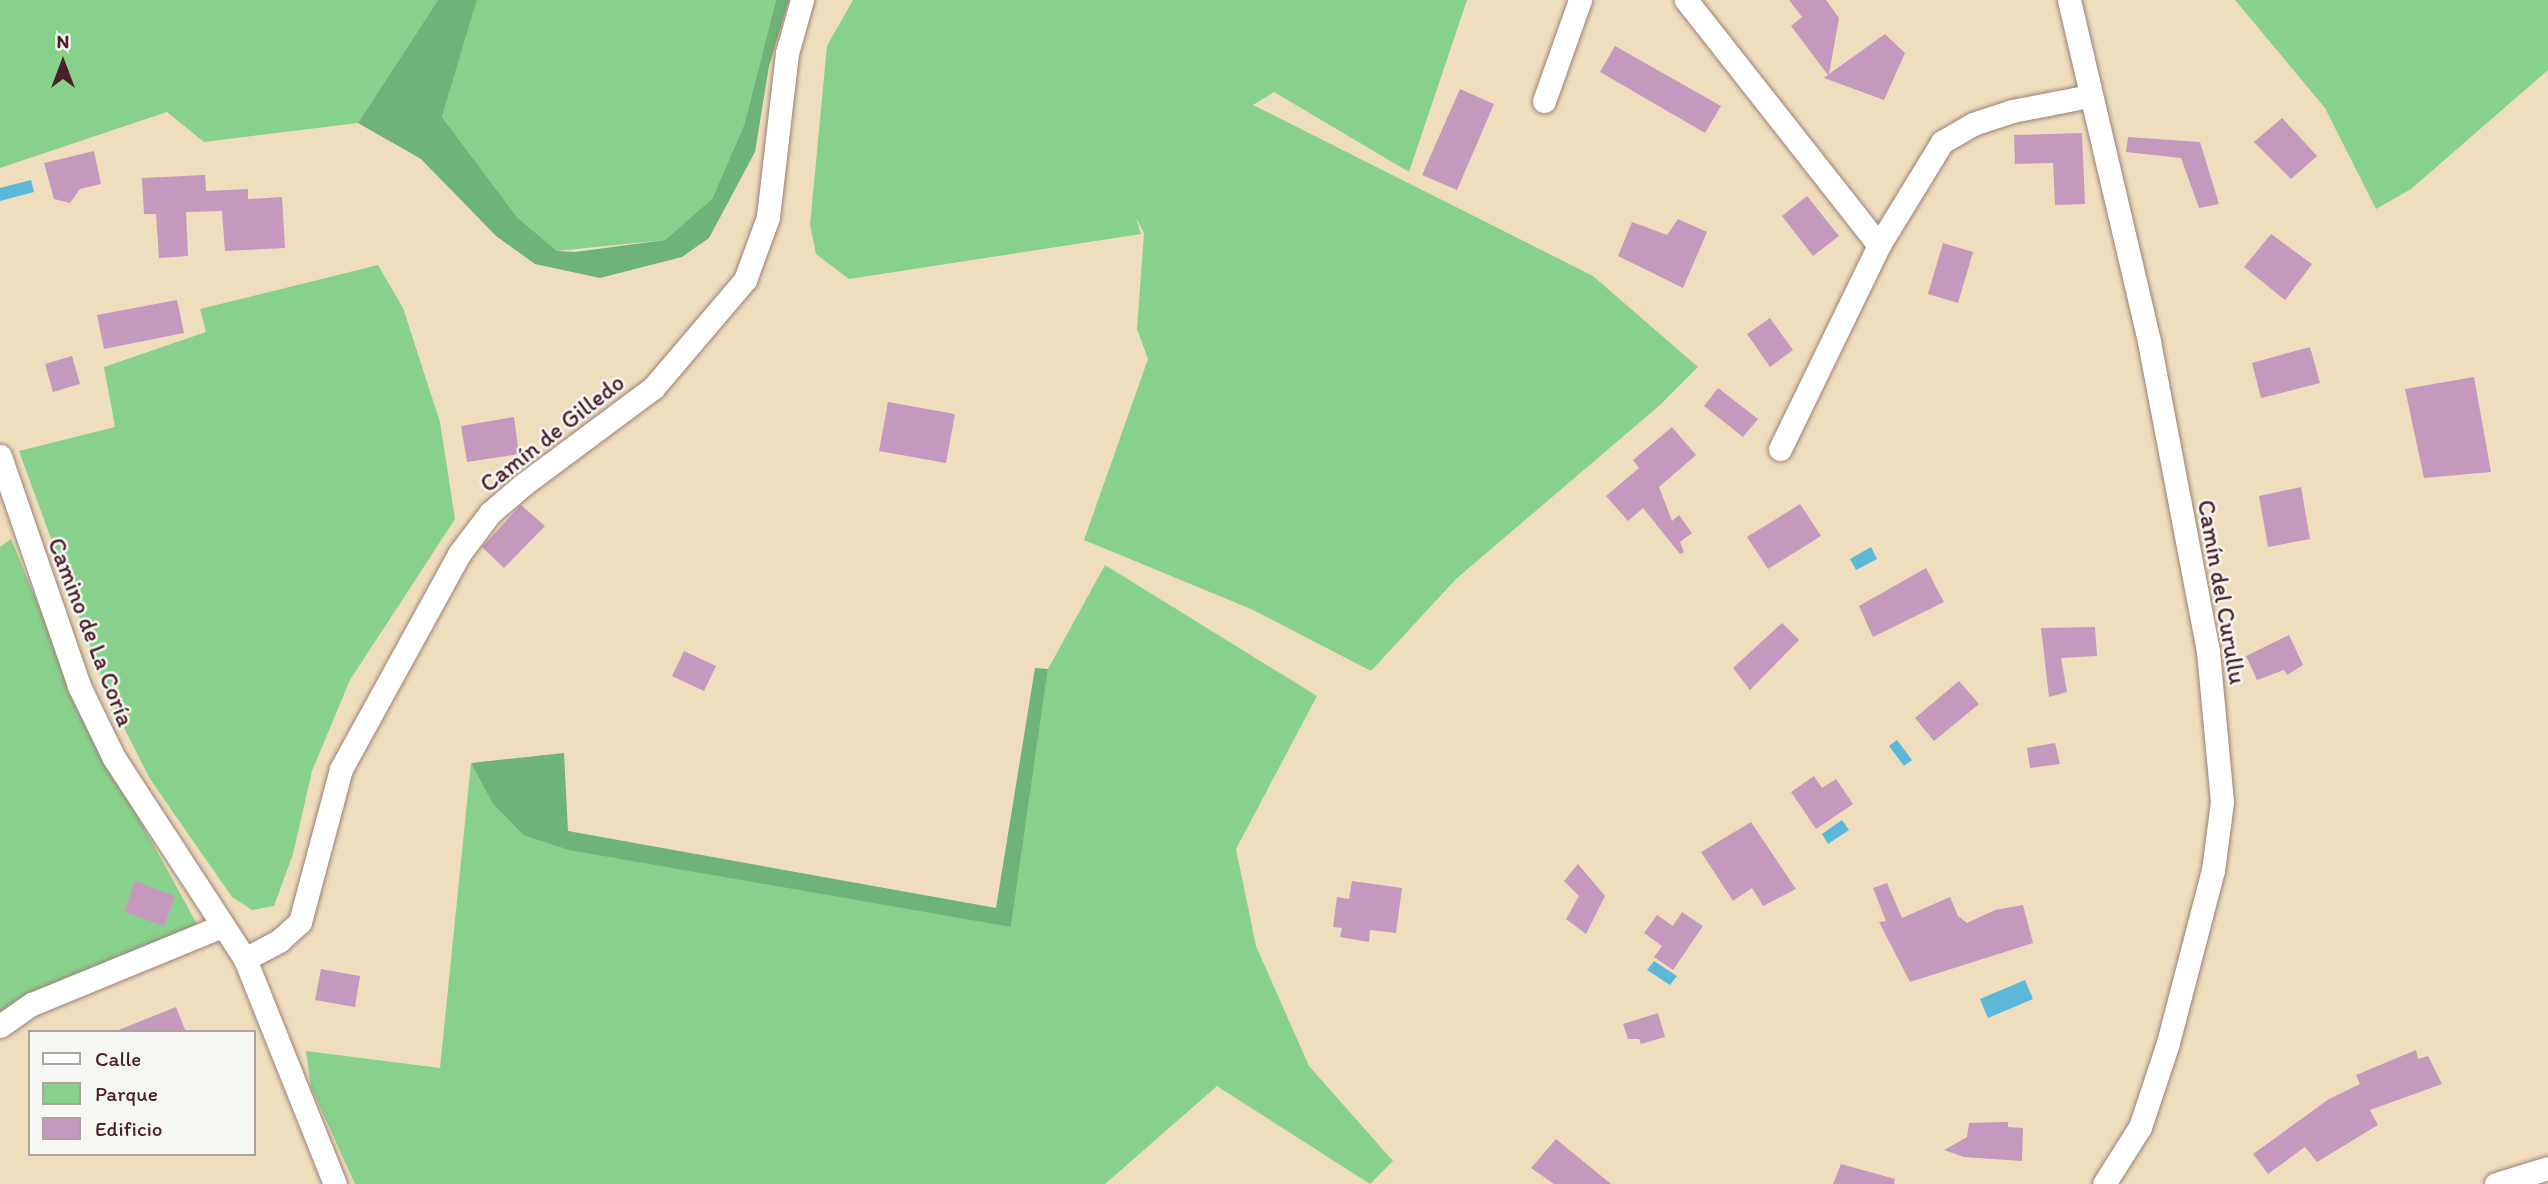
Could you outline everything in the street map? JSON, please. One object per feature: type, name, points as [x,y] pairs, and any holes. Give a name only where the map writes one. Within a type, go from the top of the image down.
[{"type":"street","name":"Camín de Gilledo","points":[[245,959],[280,940],[300,922],[341,769],[459,554],[491,513],[524,484],[653,388],[745,280],[768,217],[787,53],[803,0]]},
{"type":"street","points":[[1544,101],[1580,0]]},
{"type":"street","points":[[1686,0],[1879,246]]},
{"type":"street","name":"Camín del Curullu","points":[[2069,0],[2089,96],[2149,342],[2202,617],[2222,802],[2213,870],[2168,1043],[2140,1128],[2104,1184]]},
{"type":"street","points":[[1780,449],[1879,246],[1942,142],[1973,124],[2012,111],[2089,96]]},
{"type":"street","name":"Camino de La Coría","points":[[0,456],[79,686],[114,758],[220,927],[245,959],[335,1184]]},
{"type":"street","points":[[0,1026],[32,1004],[220,927]]},
{"type":"street","points":[[2496,1184],[2548,1168]]},
{"type":"green space","points":[[0,0],[438,0],[358,123],[204,142],[167,112],[0,168]]},
{"type":"green space","points":[[438,0],[477,0],[442,117],[517,217],[557,251],[575,252],[665,240],[712,199],[744,125],[776,0],[789,0],[769,66],[755,152],[709,238],[682,257],[600,278],[535,264],[496,236],[421,159],[358,123]]},
{"type":"green space","points":[[477,0],[776,0],[744,125],[712,199],[665,240],[557,251],[517,217],[442,117]]},
{"type":"green space","points":[[853,0],[1467,0],[1409,172],[1274,92],[1253,105],[1593,276],[1698,367],[1660,405],[1456,579],[1371,671],[1251,609],[1084,540],[1148,359],[1137,329],[1144,233],[1136,218],[1141,234],[849,279],[816,254],[810,225],[827,46]]},
{"type":"green space","points":[[2235,0],[2548,0],[2548,70],[2411,189],[2376,209],[2325,108]]},
{"type":"green space","points":[[378,265],[403,308],[440,422],[455,519],[350,680],[312,771],[293,854],[274,906],[252,910],[232,897],[150,779],[109,698],[19,451],[115,427],[104,367],[206,332],[200,309]]},
{"type":"green space","points":[[11,539],[88,726],[197,924],[0,1021],[0,547]]},
{"type":"green space","points":[[1105,565],[1317,696],[1236,849],[1256,946],[1309,1066],[1393,1161],[1370,1184],[1217,1086],[1105,1184],[355,1184],[311,1087],[306,1051],[440,1068],[471,763],[492,803],[523,835],[1011,927],[1048,669]]},
{"type":"green space","points":[[1035,668],[1048,669],[1011,927],[569,850],[523,835],[492,803],[471,763],[564,753],[568,831],[996,908]]},
{"type":"water","points":[[31,180],[34,192],[0,201],[0,188]]},
{"type":"water","points":[[1871,547],[1877,559],[1856,570],[1850,559]]},
{"type":"water","points":[[1897,740],[1912,760],[1904,766],[1889,746]]},
{"type":"water","points":[[1842,820],[1849,830],[1828,844],[1822,834]]},
{"type":"water","points":[[1654,961],[1677,976],[1670,985],[1647,970]]},
{"type":"water","points":[[2025,980],[2033,999],[1988,1018],[1980,999]]},
{"type":"building","points":[[1789,0],[1826,0],[1839,18],[1829,74],[1885,34],[1905,53],[1884,100],[1824,78],[1828,75],[1791,26],[1802,17]]},
{"type":"building","points":[[1615,46],[1721,106],[1705,133],[1600,72]]},
{"type":"building","points":[[1460,89],[1494,104],[1457,190],[1422,175]]},
{"type":"building","points":[[2282,118],[2317,156],[2291,179],[2254,142]]},
{"type":"building","points":[[2082,133],[2085,204],[2055,205],[2053,163],[2015,164],[2014,135]]},
{"type":"building","points":[[2128,137],[2200,142],[2219,204],[2199,208],[2181,158],[2126,152]]},
{"type":"building","points":[[94,151],[101,184],[80,189],[70,203],[54,199],[44,163]]},
{"type":"building","points":[[205,175],[206,191],[248,189],[248,199],[282,197],[285,248],[225,251],[222,211],[186,212],[188,256],[159,258],[156,214],[144,214],[142,178]]},
{"type":"building","points":[[1807,196],[1839,236],[1813,256],[1782,216]]},
{"type":"building","points":[[1678,219],[1707,232],[1683,288],[1618,256],[1632,222],[1667,235]]},
{"type":"building","points":[[2271,234],[2312,264],[2285,300],[2244,267]]},
{"type":"building","points":[[1943,243],[1973,252],[1958,303],[1928,294]]},
{"type":"building","points":[[177,300],[184,333],[104,349],[97,315]]},
{"type":"building","points":[[1770,318],[1793,350],[1770,367],[1747,334]]},
{"type":"building","points":[[2310,347],[2320,383],[2261,398],[2252,363]]},
{"type":"building","points":[[72,356],[80,384],[53,392],[45,364]]},
{"type":"building","points":[[2474,377],[2491,472],[2424,478],[2405,389]]},
{"type":"building","points":[[1718,388],[1758,419],[1743,437],[1704,406]]},
{"type":"building","points":[[888,402],[955,414],[946,463],[879,451]]},
{"type":"building","points":[[514,417],[519,454],[467,462],[461,426]]},
{"type":"building","points":[[1672,427],[1696,455],[1659,487],[1672,521],[1679,515],[1692,533],[1680,542],[1684,552],[1680,554],[1643,508],[1628,521],[1606,496],[1639,468],[1633,460]]},
{"type":"building","points":[[2301,487],[2310,539],[2268,547],[2259,496]]},
{"type":"building","points":[[1800,504],[1821,536],[1768,569],[1747,537]]},
{"type":"building","points":[[521,505],[545,526],[504,568],[482,547]]},
{"type":"building","points":[[1926,568],[1944,602],[1873,637],[1859,606]]},
{"type":"building","points":[[1782,623],[1799,640],[1750,690],[1733,668]]},
{"type":"building","points":[[2095,627],[2097,656],[2061,658],[2067,692],[2049,697],[2041,628]]},
{"type":"building","points":[[2289,635],[2303,665],[2287,675],[2284,670],[2257,680],[2246,656]]},
{"type":"building","points":[[684,651],[716,666],[704,691],[672,676]]},
{"type":"building","points":[[1959,681],[1979,704],[1934,741],[1915,718]]},
{"type":"building","points":[[2055,743],[2060,764],[2030,768],[2027,748]]},
{"type":"building","points":[[1814,776],[1822,788],[1836,779],[1853,804],[1816,829],[1791,792]]},
{"type":"building","points":[[1751,822],[1796,889],[1763,906],[1752,888],[1733,901],[1701,852]]},
{"type":"building","points":[[1578,864],[1605,896],[1586,934],[1566,919],[1579,896],[1564,881]]},
{"type":"building","points":[[135,881],[175,896],[164,926],[124,912]]},
{"type":"building","points":[[1352,881],[1402,888],[1396,933],[1370,930],[1369,942],[1340,937],[1342,928],[1333,927],[1337,897],[1349,899]]},
{"type":"building","points":[[1887,883],[1902,918],[1950,897],[1958,916],[1967,923],[1995,910],[2023,905],[2033,943],[1910,982],[1879,922],[1886,921],[1873,888]]},
{"type":"building","points":[[1682,912],[1703,926],[1673,970],[1654,957],[1662,946],[1644,933],[1657,915],[1673,926]]},
{"type":"building","points":[[321,969],[360,976],[355,1007],[315,1000]]},
{"type":"building","points":[[176,1007],[185,1030],[118,1030]]},
{"type":"building","points":[[1658,1013],[1665,1037],[1641,1044],[1639,1039],[1628,1039],[1623,1024]]},
{"type":"building","points":[[2416,1050],[2418,1059],[2428,1056],[2442,1084],[2370,1110],[2378,1125],[2317,1162],[2305,1147],[2268,1174],[2253,1154],[2329,1099],[2360,1084],[2356,1075]]},
{"type":"building","points":[[2008,1122],[2008,1127],[2023,1128],[2022,1161],[1964,1157],[1944,1150],[1967,1137],[1969,1123]]},
{"type":"building","points":[[1556,1139],[1611,1184],[1554,1184],[1531,1168]]},
{"type":"building","points":[[1841,1164],[1895,1179],[1894,1184],[1833,1184]]}]
